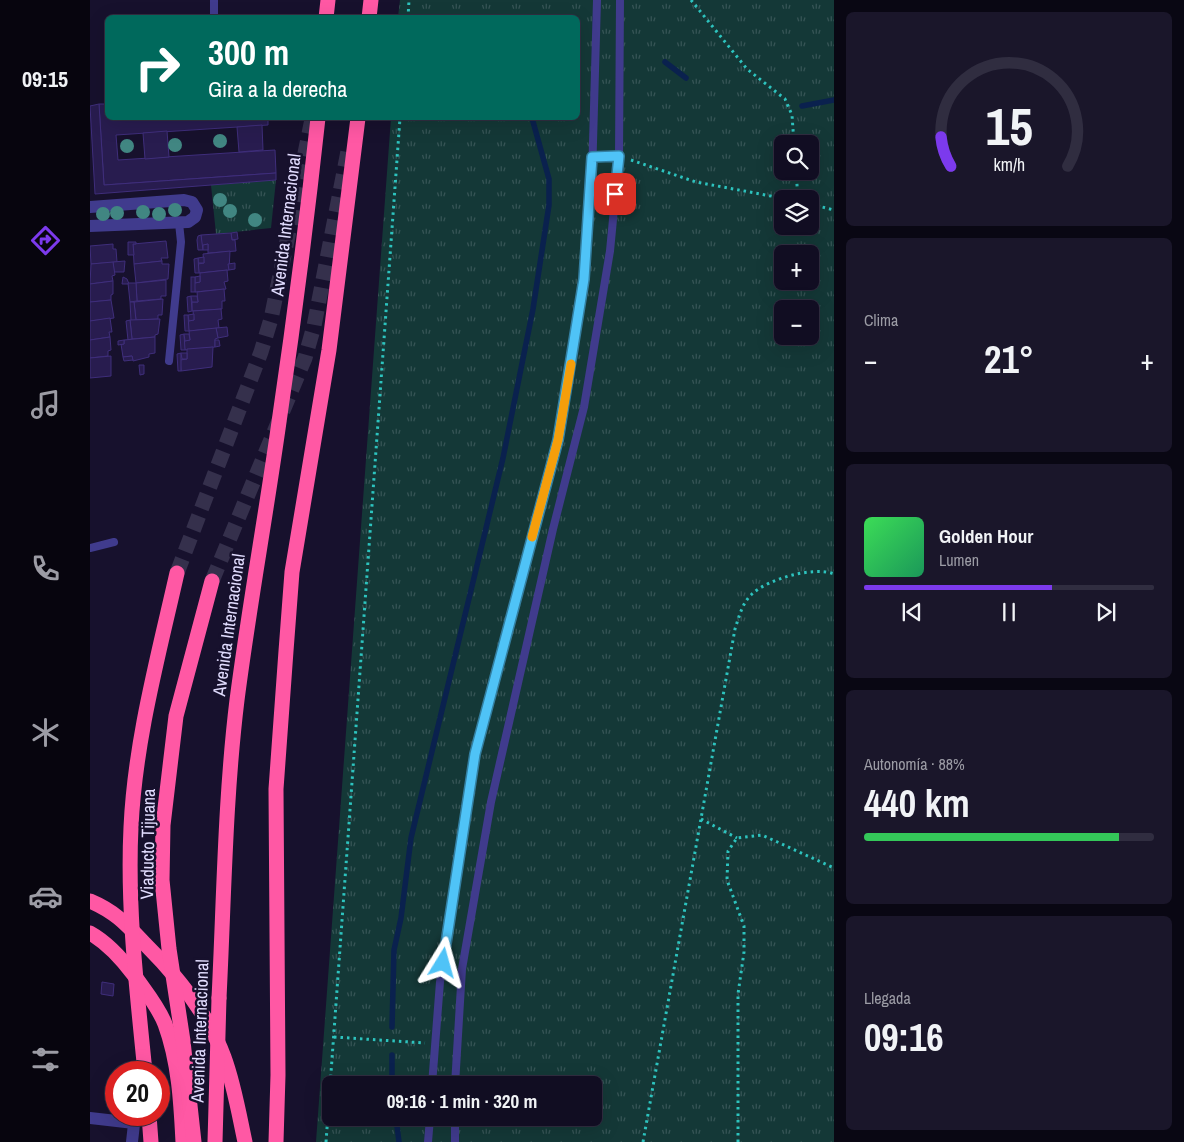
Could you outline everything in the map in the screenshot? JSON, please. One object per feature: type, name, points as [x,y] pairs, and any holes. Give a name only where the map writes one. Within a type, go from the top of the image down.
[{"type":"highway","points":[[326,15],[328,0]]},
{"type":"highway","points":[[369,15],[371,0]]},
{"type":"highway","name":"Avenida Internacional","points":[[215,1142],[219,998],[228,816],[237,702],[259,544],[279,423],[309,202],[318,120]]},
{"type":"highway","points":[[276,1142],[278,1075],[276,789],[292,572],[329,350],[358,120]]},
{"type":"highway","name":"Viaducto Tijuana","points":[[144,1061],[131,902],[131,825],[146,712],[177,573]]},
{"type":"highway","name":"Viaducto Tijuana","points":[[194,1142],[162,880],[163,825],[176,716],[212,581]]},
{"type":"highway","points":[[90,901],[110,909],[162,961],[186,989],[205,1018],[224,1057],[246,1142]]},
{"type":"highway","points":[[90,933],[123,960],[154,1004],[164,1024],[174,1058],[180,1098],[183,1142]]},
{"type":"highway","points":[[150,1126],[151,1142]]},
{"type":"street","points":[[90,207],[184,200],[192,202],[196,210],[195,217],[188,222],[90,226]]},
{"type":"street","points":[[139,1061],[142,986]]},
{"type":"street","points":[[90,1118],[105,1118]]},
{"type":"street","points":[[132,1142],[133,1126]]},
{"type":"lane","points":[[214,0],[214,15]]},
{"type":"lane","points":[[433,1076],[440,982],[475,754],[558,440],[584,279],[592,157],[597,0]]},
{"type":"lane","points":[[456,1076],[462,969],[491,802],[553,529],[584,407],[610,251],[619,156],[620,0]]},
{"type":"lane","points":[[592,157],[619,156]]},
{"type":"lane","points":[[169,361],[181,242],[179,223]]},
{"type":"lane","points":[[90,548],[114,542]]},
{"type":"lane","points":[[428,1142],[429,1126]]},
{"type":"lane","points":[[455,1126],[455,1142]]},
{"type":"path","points":[[408,15],[409,0]]},
{"type":"path","points":[[691,0],[747,69],[785,99],[792,114],[793,135]]},
{"type":"path","points":[[326,1142],[400,120]]},
{"type":"path","points":[[619,156],[696,182],[774,196]]},
{"type":"path","points":[[819,206],[834,210]]},
{"type":"path","points":[[643,1142],[735,629],[741,610],[752,594],[779,580],[814,571],[834,574]]},
{"type":"path","points":[[701,819],[737,838],[762,835],[834,868]]},
{"type":"path","points":[[737,838],[728,851],[727,880],[744,926],[744,952],[738,994],[738,1142]]},
{"type":"path","points":[[333,1036],[435,1043]]},
{"type":"green space","points":[[400,0],[834,0],[834,1142],[316,1142],[391,120],[580,120],[580,15],[398,15]]},
{"type":"green space","points":[[276,180],[271,228],[216,234],[211,185]]},
{"type":"building","points":[[99,104],[105,104],[105,120],[268,120],[268,125],[116,135],[118,160],[275,150],[276,173],[104,185]]},
{"type":"building","points":[[99,104],[104,185],[276,173],[276,180],[95,194],[90,106]]},
{"type":"building","points":[[262,125],[263,150],[239,152],[237,127]]},
{"type":"building","points":[[167,131],[169,157],[145,159],[143,133]]},
{"type":"building","points":[[237,232],[238,239],[232,240],[231,233]]},
{"type":"building","points":[[231,233],[232,240],[235,240],[236,251],[208,253],[208,244],[201,246],[201,235]]},
{"type":"building","points":[[201,235],[203,250],[198,250],[197,240],[198,236]]},
{"type":"building","points":[[166,241],[168,258],[161,258],[162,261],[134,264],[133,244]]},
{"type":"building","points":[[128,242],[136,242],[136,244],[133,244],[134,255],[128,255]]},
{"type":"building","points":[[113,244],[113,249],[116,249],[117,262],[91,264],[90,246]]},
{"type":"building","points":[[208,244],[208,250],[203,250],[203,245]]},
{"type":"building","points":[[230,251],[229,270],[199,273],[198,264],[204,263],[203,254]]},
{"type":"building","points":[[204,257],[204,263],[198,263],[198,258]]},
{"type":"building","points":[[198,258],[199,273],[195,273],[194,259]]},
{"type":"building","points":[[125,261],[124,272],[114,272],[113,262]]},
{"type":"building","points":[[162,261],[162,264],[169,264],[168,279],[136,283],[134,264]]},
{"type":"building","points":[[113,262],[115,275],[112,276],[113,281],[90,284],[91,264]]},
{"type":"building","points":[[235,263],[235,269],[229,270],[228,264]]},
{"type":"building","points":[[227,270],[228,281],[224,282],[226,289],[195,292],[194,283],[200,282],[200,273]]},
{"type":"building","points":[[200,276],[200,282],[195,283],[195,277]]},
{"type":"building","points":[[123,277],[127,279],[129,284],[122,284]]},
{"type":"building","points":[[191,277],[195,277],[195,292],[191,292]]},
{"type":"building","points":[[166,280],[166,296],[161,296],[161,299],[137,301],[136,283]]},
{"type":"building","points":[[113,281],[111,300],[90,302],[90,284]]},
{"type":"building","points":[[128,283],[136,283],[137,301],[130,302]]},
{"type":"building","points":[[224,289],[225,301],[222,301],[222,309],[192,311],[192,302],[198,302],[197,292]]},
{"type":"building","points":[[191,296],[192,311],[188,312],[187,297]]},
{"type":"building","points":[[191,296],[197,296],[198,302],[192,302]]},
{"type":"building","points":[[163,299],[162,315],[158,315],[158,319],[136,320],[134,302]]},
{"type":"building","points":[[111,300],[114,318],[90,321],[90,302]]},
{"type":"building","points":[[130,302],[134,302],[136,320],[131,321]]},
{"type":"building","points":[[221,309],[222,319],[218,320],[219,328],[189,331],[187,321],[194,320],[193,311]]},
{"type":"building","points":[[194,314],[194,320],[189,321],[188,315]]},
{"type":"building","points":[[184,315],[188,315],[189,331],[185,331]]},
{"type":"building","points":[[110,318],[112,332],[109,332],[110,337],[90,340],[90,321]]},
{"type":"building","points":[[160,319],[158,334],[155,337],[132,339],[130,320]]},
{"type":"building","points":[[130,320],[132,339],[128,340],[126,321]]},
{"type":"building","points":[[227,327],[228,336],[218,338],[216,328]]},
{"type":"building","points":[[216,328],[218,338],[215,339],[215,347],[185,350],[183,341],[190,340],[189,331]]},
{"type":"building","points":[[184,334],[185,350],[181,350],[180,335]]},
{"type":"building","points":[[184,334],[189,334],[190,340],[185,341]]},
{"type":"building","points":[[110,337],[111,350],[108,351],[108,356],[90,358],[90,340]]},
{"type":"building","points":[[155,337],[155,353],[149,354],[149,357],[133,361],[132,356],[123,357],[121,344],[124,344],[124,340]]},
{"type":"building","points":[[124,340],[124,344],[118,345],[118,341]]},
{"type":"building","points":[[215,340],[219,340],[220,346],[215,347]]},
{"type":"building","points":[[213,347],[212,367],[181,371],[180,360],[187,359],[187,349]]},
{"type":"building","points":[[181,353],[181,371],[178,371],[177,354]]},
{"type":"building","points":[[181,353],[187,353],[187,359],[182,359]]},
{"type":"building","points":[[111,356],[111,376],[90,378],[90,358]]},
{"type":"building","points":[[132,356],[133,360],[124,361],[123,357]]},
{"type":"building","points":[[139,365],[144,365],[144,374],[140,375]]},
{"type":"building","points":[[102,982],[114,984],[113,996],[101,994]]},
{"type":"waterway","points":[[665,62],[686,78]]},
{"type":"waterway","points":[[802,106],[834,100]]},
{"type":"waterway","points":[[392,1027],[394,950],[401,918],[411,838],[503,458],[533,309],[549,205],[549,179],[533,120]]},
{"type":"waterway","points":[[392,1055],[392,1076]]},
{"type":"waterway","points":[[397,1126],[399,1142]]},
{"type":"tunnel","points":[[177,573],[261,352],[271,319],[312,120]]},
{"type":"tunnel","points":[[212,581],[305,358],[314,326],[348,151]]},
{"type":"slow traffic","points":[[532,537],[558,440],[571,364]]},
{"type":"route","points":[[443,963],[475,754],[558,440],[584,279],[592,157],[619,156],[615,194]]}]
